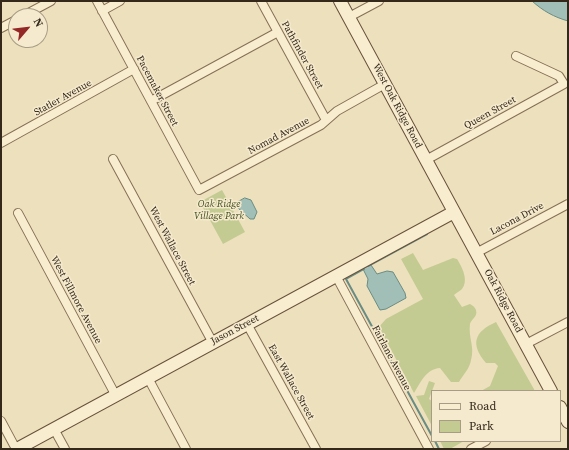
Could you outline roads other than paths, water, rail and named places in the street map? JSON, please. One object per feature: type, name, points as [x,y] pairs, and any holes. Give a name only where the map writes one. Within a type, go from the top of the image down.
[{"type":"street","points":[[38,8],[51,1]]},
{"type":"street","name":"Pacemaker Street","points":[[97,1],[199,190]]},
{"type":"street","points":[[102,11],[120,1]]},
{"type":"street","name":"Pathfinder Street","points":[[261,1],[326,120]]},
{"type":"street","name":"West Oak Ridge Road","points":[[340,1],[454,212]]},
{"type":"street","points":[[349,17],[379,1]]},
{"type":"street","points":[[151,101],[278,32]]},
{"type":"street","name":"Queen Street","points":[[426,160],[564,84],[559,76],[516,56]]},
{"type":"street","name":"Statler Avenue","points":[[1,143],[134,69]]},
{"type":"street","name":"Nomad Avenue","points":[[199,190],[320,125],[337,111],[385,84]]},
{"type":"street","name":"West Wallace Street","points":[[113,159],[213,343]]},
{"type":"street","name":"Lacona Drive","points":[[476,253],[568,204]]},
{"type":"street","name":"Jason Street","points":[[16,449],[454,212]]},
{"type":"street","name":"Oak Ridge Road","points":[[454,212],[550,390]]},
{"type":"street","name":"West Fillmore Avenue","points":[[18,213],[116,396]]},
{"type":"street","name":"Fairlane Avenue","points":[[336,276],[429,449]]},
{"type":"street","points":[[526,344],[568,322]]},
{"type":"street","name":"East Wallace Street","points":[[247,324],[316,449]]},
{"type":"street","points":[[148,378],[186,449]]},
{"type":"street","points":[[561,409],[568,422]]},
{"type":"street","points":[[1,421],[16,449]]},
{"type":"street","points":[[54,429],[65,449]]},
{"type":"street","points":[[471,449],[484,442]]},
{"type":"water","points":[[532,1],[568,1],[568,21],[558,18],[540,8]]},
{"type":"water","points":[[245,198],[251,200],[257,212],[254,219],[250,219],[238,208],[238,202]]},
{"type":"water","points":[[371,265],[377,274],[387,271],[393,272],[405,293],[406,298],[386,309],[380,310],[367,286],[368,279],[363,269]]},
{"type":"waterway","points":[[368,266],[427,234]]},
{"type":"waterway","points":[[364,269],[346,279],[431,434]]},
{"type":"waterway","points":[[436,442],[439,449]]},
{"type":"park label","name":"Oak Ridge Village Park","points":[[219,210]]}]
